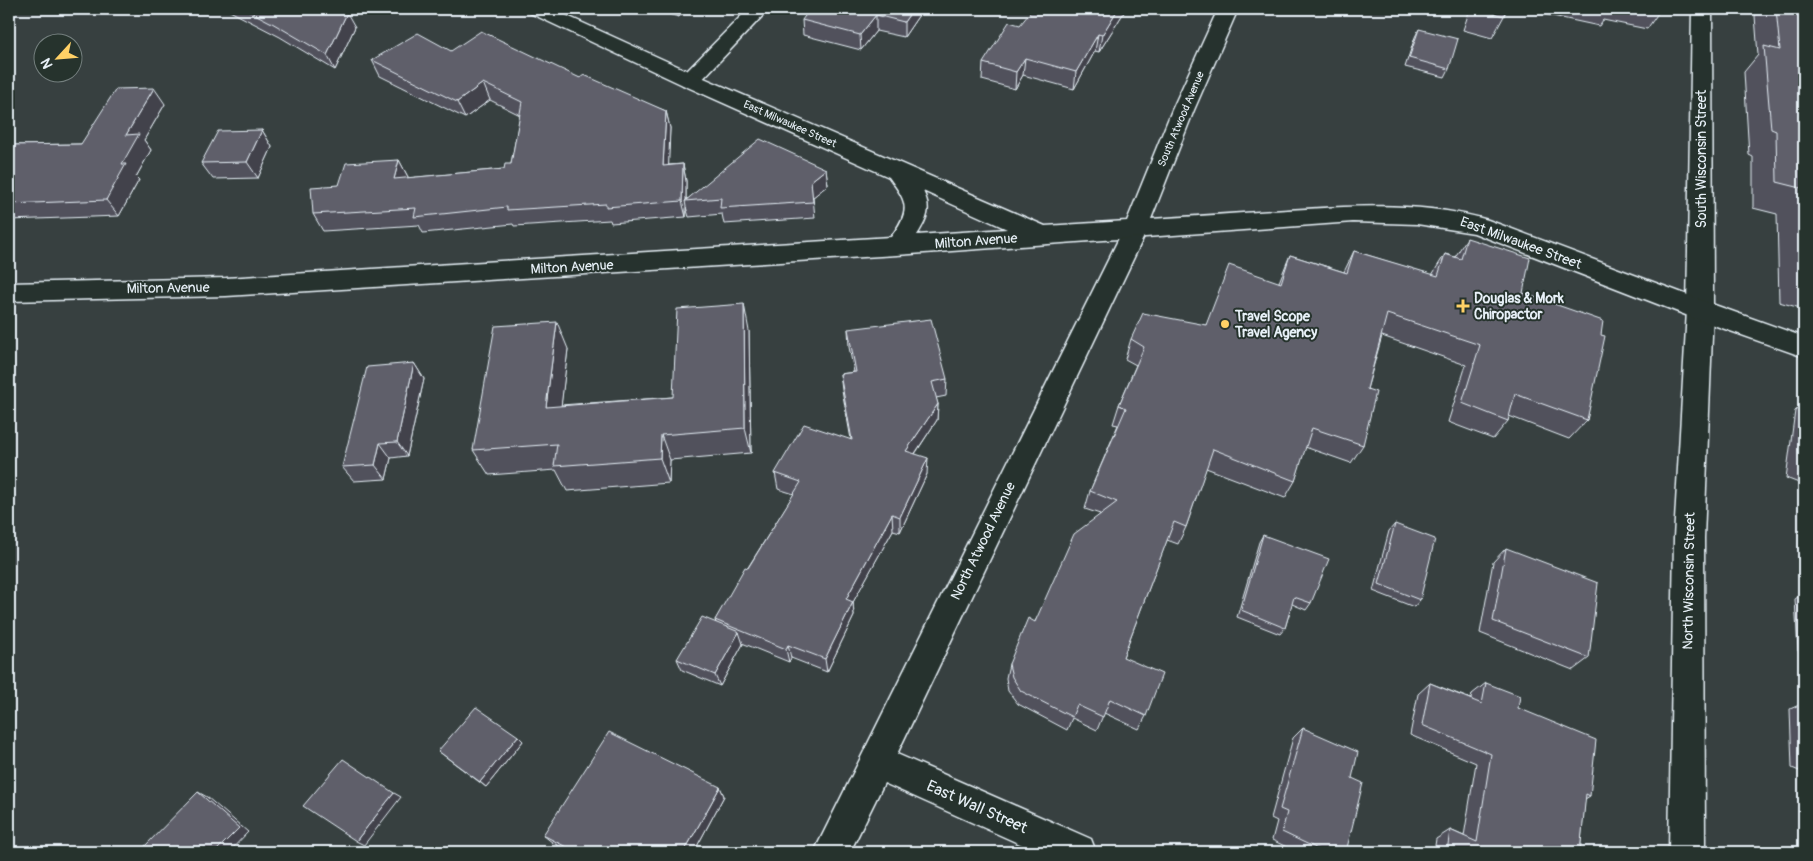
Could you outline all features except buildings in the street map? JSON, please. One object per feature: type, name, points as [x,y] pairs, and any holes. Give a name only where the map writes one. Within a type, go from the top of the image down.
[{"type":"main road","name":"East Milwaukee Street","points":[[537,9],[690,80],[1044,236]]},
{"type":"main road","points":[[690,80],[758,9]]},
{"type":"main road","name":"South Atwood Avenue","points":[[1135,230],[1183,110],[1228,9]]},
{"type":"main road","name":"South Wisconsin Street","points":[[1700,310],[1702,9]]},
{"type":"main road","points":[[897,171],[912,192],[917,202],[918,210],[912,224],[897,246]]},
{"type":"main road","name":"East Milwaukee Street","points":[[1135,230],[1353,214],[1399,214],[1451,218],[1480,226],[1700,310],[1804,346]]},
{"type":"main road","name":"Milton Avenue","points":[[9,292],[226,287],[1135,230]]},
{"type":"main road","name":"North Atwood Avenue","points":[[832,852],[1135,230]]},
{"type":"main road","name":"North Wisconsin Street","points":[[1687,852],[1689,538],[1700,310]]},
{"type":"main road","name":"East Wall Street","points":[[876,762],[1078,852]]},
{"type":"place","name":"Douglas & Mork Chiropactor","points":[[1463,306]]},
{"type":"place","name":"Travel Scope Travel Agency","points":[[1225,324]]}]
